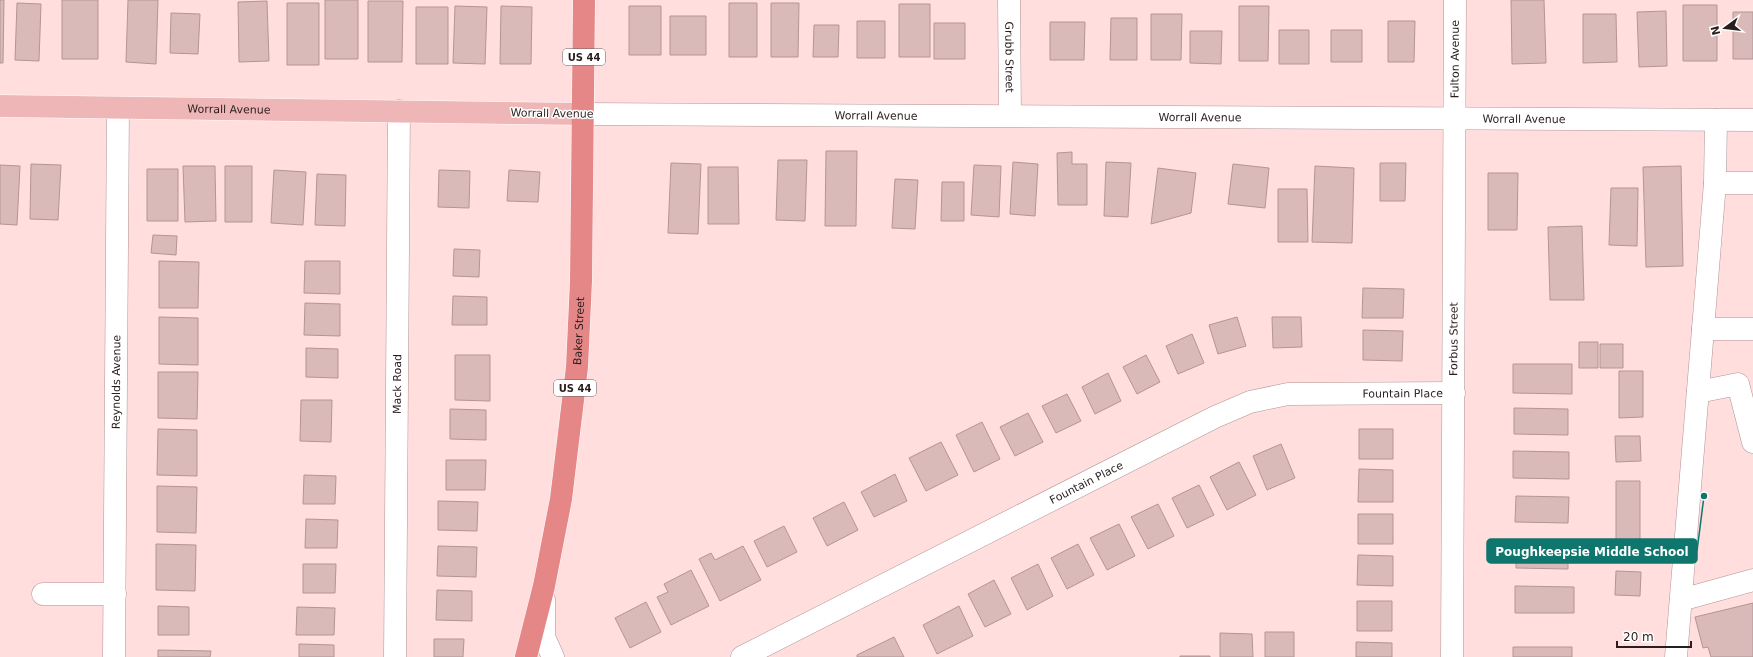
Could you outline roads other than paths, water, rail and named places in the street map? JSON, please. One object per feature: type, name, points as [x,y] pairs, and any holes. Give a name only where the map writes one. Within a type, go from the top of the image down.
[{"type":"highway","name":"Baker Street","points":[[526,657],[544,586],[564,477],[577,367],[581,280],[584,0]]},
{"type":"main road","name":"Worrall Avenue","points":[[0,106],[583,114]]},
{"type":"street","name":"Grubb Street","points":[[1009,0],[1010,115]]},
{"type":"street","name":"Fulton Avenue","points":[[1455,0],[1456,118]]},
{"type":"street","name":"Reynolds Avenue","points":[[114,657],[118,108]]},
{"type":"street","name":"Mack Road","points":[[395,657],[399,111]]},
{"type":"street","name":"Worrall Avenue","points":[[583,114],[1753,120]]},
{"type":"street","name":"Forbus Street","points":[[1452,657],[1456,118]]},
{"type":"street","points":[[1676,657],[1715,183],[1716,120]]},
{"type":"street","points":[[1715,183],[1753,183]]},
{"type":"street","points":[[1703,329],[1753,329]]},
{"type":"street","points":[[1698,392],[1738,384],[1753,442]]},
{"type":"street","name":"Fountain Place","points":[[742,657],[1216,417],[1250,402],[1288,394],[1454,393]]},
{"type":"street","points":[[1681,600],[1753,580]]},
{"type":"street","points":[[544,586],[544,637],[553,657]]},
{"type":"street","points":[[43,594],[115,594]]},
{"type":"place","name":"Poughkeepsie Middle School","points":[[1704,496]]}]
